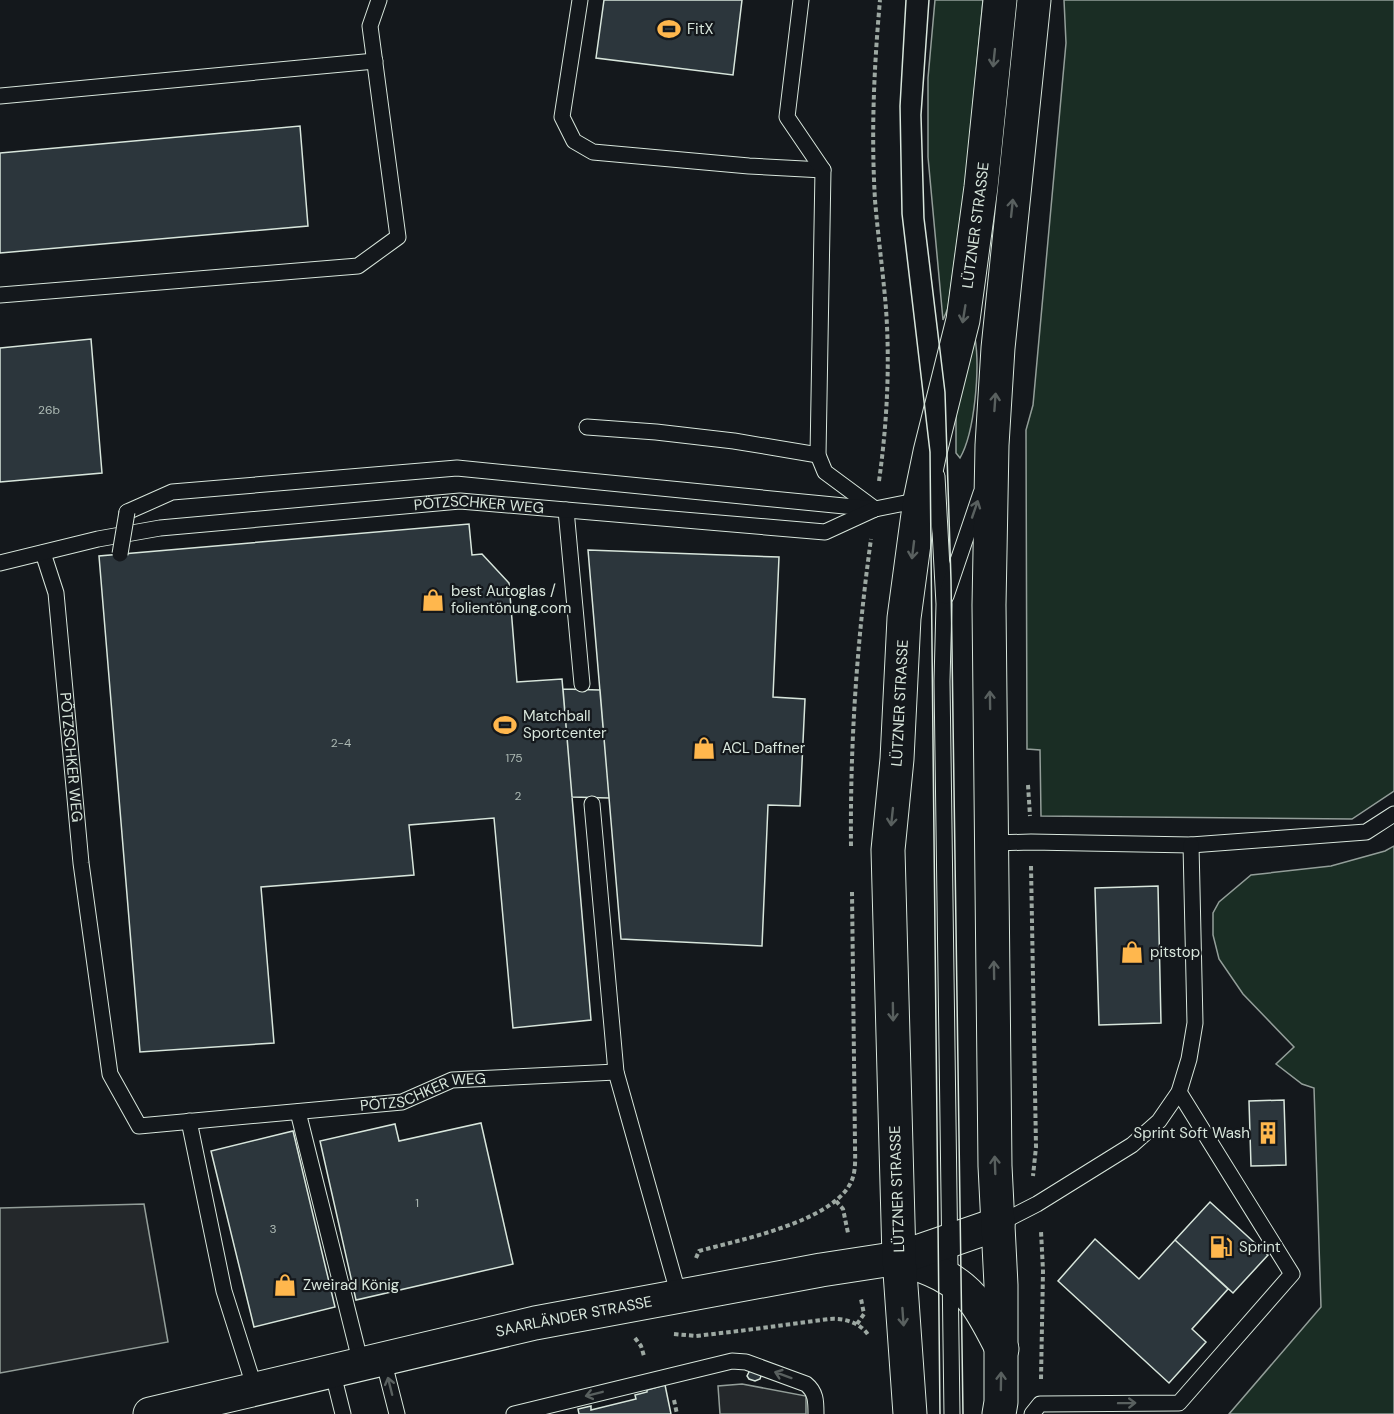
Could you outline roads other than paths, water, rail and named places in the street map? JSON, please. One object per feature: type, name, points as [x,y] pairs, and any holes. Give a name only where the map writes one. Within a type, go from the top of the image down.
[{"type":"main road","name":"LÜTZNER STRASSE","points":[[910,1414],[899,1258],[888,850],[897,759],[904,618],[920,500],[963,320],[981,187],[1000,0]]},
{"type":"main road","points":[[999,1414],[1002,1349],[995,1166],[989,605],[992,460],[998,348],[1034,0]]},
{"type":"main road","name":"SAARLÄNDER STRASSE","points":[[150,1414],[535,1323],[821,1270],[899,1258],[998,1224]]},
{"type":"main road","points":[[899,1258],[923,1266],[950,1280],[975,1302],[1002,1349]]},
{"type":"lane","points":[[0,295],[358,266],[398,237],[370,26],[379,0]]},
{"type":"lane","points":[[580,0],[562,117],[574,141],[593,152],[823,170]]},
{"type":"lane","points":[[801,0],[787,117],[823,170],[818,455],[825,472],[875,509]]},
{"type":"lane","points":[[0,96],[375,61]]},
{"type":"lane","points":[[587,427],[734,441],[818,455]]},
{"type":"lane","points":[[935,431],[944,604],[942,672],[952,1414]]},
{"type":"lane","points":[[944,604],[992,460]]},
{"type":"lane","points":[[120,554],[127,512],[171,492],[457,468],[875,509]]},
{"type":"lane","name":"PÖTZSCHKER WEG","points":[[616,1072],[452,1080],[402,1102],[139,1126],[110,1074],[81,863],[56,593],[43,553],[98,539],[160,528],[460,501],[825,532],[875,509],[920,500]]},
{"type":"lane","points":[[566,510],[582,684]]},
{"type":"lane","points":[[0,563],[43,553]]},
{"type":"lane","points":[[592,804],[616,1072],[679,1296]]},
{"type":"lane","points":[[992,843],[1191,845],[1366,832],[1394,814]]},
{"type":"lane","points":[[998,1224],[1037,1204],[1132,1145],[1159,1121],[1179,1092],[1189,1059],[1195,1023],[1191,845]]},
{"type":"lane","points":[[1036,1409],[1179,1403],[1292,1274],[1179,1092]]},
{"type":"lane","points":[[298,1112],[359,1364],[397,1414]]},
{"type":"lane","points":[[189,1121],[224,1291],[255,1389]]},
{"type":"lane","points":[[514,1414],[732,1361],[746,1362],[806,1384],[812,1389],[816,1398],[816,1414]]},
{"type":"lane","points":[[343,1414],[359,1364]]},
{"type":"tram line","points":[[906,0],[900,106],[902,214],[930,452],[940,1414]]},
{"type":"tram line","points":[[929,0],[921,115],[924,218],[945,392],[951,580],[963,1414]]},
{"type":"place","name":"FitX","points":[[669,29]]},
{"type":"place","name":"best Autoglas / folientönung.com","points":[[433,600]]},
{"type":"place","name":"Matchball Sportcenter","points":[[505,725]]},
{"type":"place","name":"ACL Daffner","points":[[704,748]]},
{"type":"place","name":"pitstop","points":[[1132,952]]},
{"type":"place","name":"Sprint Soft Wash","points":[[1268,1133]]},
{"type":"place","name":"Sprint","points":[[1221,1247]]},
{"type":"place","name":"Zweirad König","points":[[285,1285]]}]
